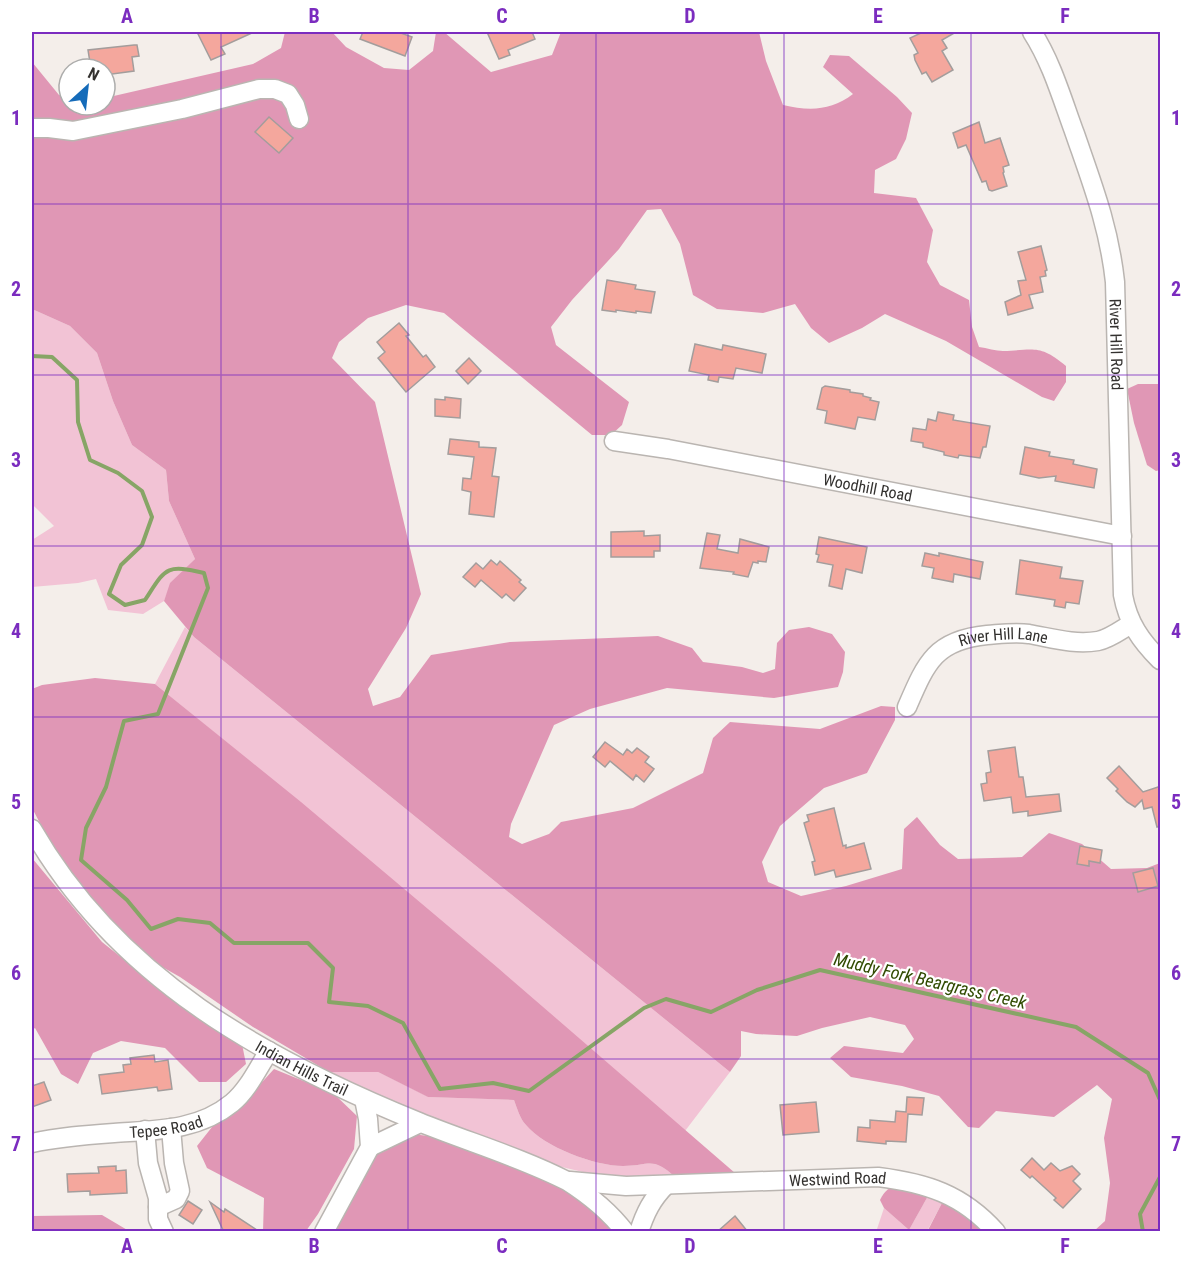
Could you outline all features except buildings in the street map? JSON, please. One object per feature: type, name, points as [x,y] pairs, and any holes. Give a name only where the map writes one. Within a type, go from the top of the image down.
[{"type":"street","name":"River Hill Road","points":[[1032,32],[1051,66],[1104,218],[1111,247],[1115,282],[1124,595],[1131,624],[1141,640],[1161,660]]},
{"type":"street","points":[[32,128],[73,131],[182,109],[259,89],[275,89],[288,94],[295,105],[299,119]]},
{"type":"street","name":"Woodhill Road","points":[[614,441],[679,451],[1122,536]]},
{"type":"street","name":"River Hill Lane","points":[[907,707],[917,683],[936,653],[960,639],[1016,634],[1077,642],[1100,641],[1131,624]]},
{"type":"street","name":"Indian Hills Trail","points":[[32,829],[76,897],[100,924],[173,990],[210,1016],[269,1051],[364,1099],[567,1181],[596,1201],[625,1232]]},
{"type":"street","name":"Tepee Road","points":[[32,1143],[89,1134],[171,1128],[204,1120],[232,1103],[245,1089],[269,1051]]},
{"type":"street","points":[[324,1232],[370,1147],[364,1099]]},
{"type":"street","points":[[370,1147],[420,1123]]},
{"type":"street","points":[[158,1207],[176,1198],[180,1191],[174,1163],[171,1128]]},
{"type":"street","points":[[145,1130],[148,1163],[158,1198],[158,1219],[164,1232]]},
{"type":"street","name":"Westwind Road","points":[[567,1181],[626,1186],[854,1177],[904,1180],[955,1198],[984,1218],[996,1232]]},
{"type":"street","points":[[639,1232],[645,1212],[654,1196],[666,1185]]},
{"type":"shaded area","points":[[285,32],[332,32],[346,47],[384,68],[409,70],[433,51],[436,32],[444,32],[491,72],[552,55],[561,32],[759,32],[766,61],[783,105],[811,109],[828,107],[845,100],[853,94],[823,67],[830,55],[849,56],[897,97],[912,113],[906,139],[896,159],[875,170],[874,193],[916,198],[933,230],[927,262],[940,285],[969,300],[972,327],[979,347],[1000,351],[1043,351],[1066,366],[1066,382],[1054,401],[1042,397],[946,341],[885,314],[862,328],[829,343],[811,328],[795,304],[763,313],[717,309],[693,295],[680,244],[661,209],[647,210],[619,249],[572,300],[551,327],[556,345],[629,402],[622,425],[611,435],[592,435],[444,313],[406,305],[368,318],[339,342],[332,358],[375,402],[421,594],[406,628],[368,689],[373,706],[400,697],[431,655],[510,642],[658,636],[692,648],[703,662],[742,667],[763,673],[775,669],[777,643],[789,630],[809,627],[832,634],[845,652],[843,672],[838,687],[774,698],[667,688],[590,709],[554,725],[511,824],[509,837],[522,844],[549,834],[561,822],[633,808],[703,773],[713,738],[730,722],[820,729],[881,706],[895,707],[895,720],[867,773],[824,788],[780,826],[762,862],[768,882],[801,896],[846,886],[902,869],[904,829],[917,817],[940,845],[958,859],[1022,857],[1049,833],[1082,844],[1111,869],[1147,868],[1160,863],[1160,1231],[1094,1231],[1105,1221],[1110,1183],[1104,1138],[1112,1099],[1097,1085],[1054,1117],[996,1111],[979,1128],[968,1127],[939,1096],[902,1086],[851,1077],[830,1058],[844,1046],[903,1053],[914,1039],[905,1025],[870,1017],[797,1036],[741,1031],[741,1056],[730,1072],[194,637],[164,601],[170,583],[195,559],[169,501],[166,470],[132,445],[113,401],[97,353],[70,326],[32,309],[32,62],[57,93],[57,117],[117,117],[117,95],[253,64],[281,48]]},
{"type":"shaded area","points":[[32,309],[70,326],[97,353],[113,401],[132,445],[166,470],[169,501],[195,559],[171,583],[164,601],[143,614],[108,610],[96,579],[32,587],[32,540],[54,526],[32,504]]},
{"type":"shaded area","points":[[1138,384],[1160,384],[1160,470],[1156,471],[1147,465],[1134,423],[1127,389]]},
{"type":"shaded area","points":[[185,627],[194,637],[730,1072],[685,1131],[422,905],[155,684]]},
{"type":"shaded area","points":[[95,678],[155,684],[301,802],[498,968],[735,1173],[675,1177],[656,1164],[623,1166],[599,1163],[557,1148],[534,1133],[522,1120],[514,1100],[428,1097],[378,1072],[329,1072],[253,1027],[180,977],[141,955],[71,875],[32,808],[32,689],[42,685]]},
{"type":"shaded area","points":[[32,858],[102,942],[186,1009],[242,1044],[246,1064],[226,1082],[199,1082],[165,1048],[121,1041],[93,1053],[78,1084],[61,1074],[35,1028],[32,1030]]},
{"type":"shaded area","points":[[274,1069],[333,1093],[357,1116],[354,1149],[306,1231],[263,1231],[264,1198],[207,1168],[197,1146],[216,1122],[245,1101]]},
{"type":"shaded area","points":[[329,1072],[378,1072],[429,1097],[514,1100],[520,1117],[526,1125],[557,1148],[599,1163],[623,1166],[656,1164],[675,1177],[617,1178],[558,1166],[473,1135]]},
{"type":"shaded area","points":[[413,1134],[435,1137],[552,1183],[593,1207],[613,1232],[333,1232],[377,1152]]},
{"type":"shaded area","points":[[900,1185],[928,1196],[909,1230],[884,1208],[880,1200],[888,1190]]},
{"type":"shaded area","points":[[928,1196],[943,1201],[927,1231],[876,1232],[884,1208],[909,1230]]},
{"type":"shaded area","points":[[943,1201],[961,1209],[987,1232],[927,1232]]},
{"type":"shaded area","points":[[102,1215],[129,1231],[32,1231],[32,1216]]},
{"type":"waterway","name":"Muddy Fork Beargrass Creek","points":[[32,356],[52,357],[77,380],[78,422],[90,460],[118,473],[142,491],[152,517],[142,545],[121,565],[109,594],[125,605],[145,600],[163,575],[174,569],[204,573],[208,588],[158,714],[124,721],[106,787],[86,828],[81,860],[127,900],[151,929],[178,919],[210,923],[234,943],[308,943],[333,968],[329,1002],[368,1006],[403,1023],[440,1089],[493,1083],[529,1091],[644,1008],[666,999],[711,1012],[757,990],[820,970],[1076,1027],[1148,1073],[1160,1100]]},
{"type":"waterway","name":"Muddy Fork Beargrass Creek","points":[[1143,1232],[1140,1214],[1160,1177]]}]
